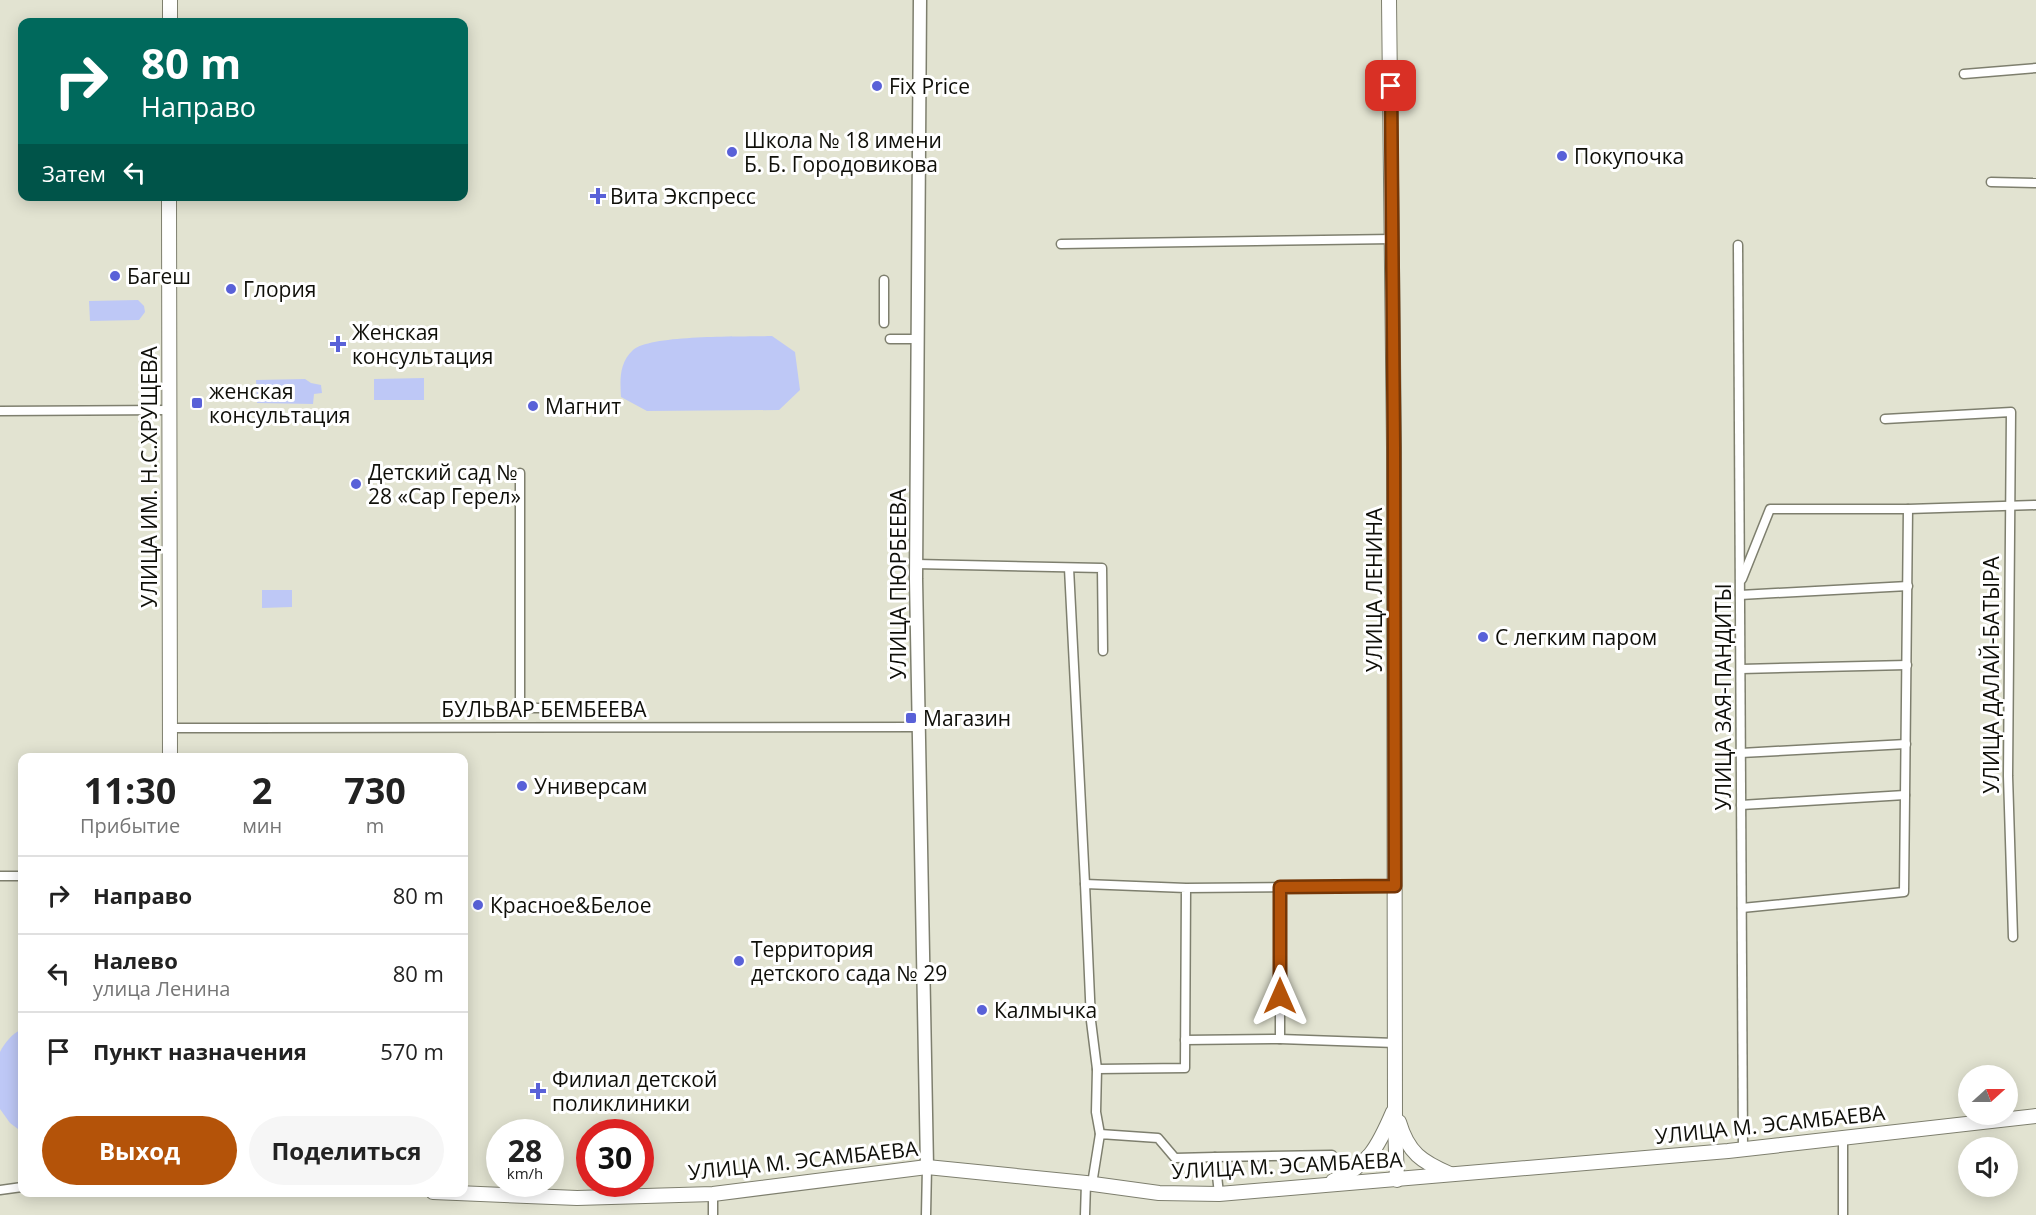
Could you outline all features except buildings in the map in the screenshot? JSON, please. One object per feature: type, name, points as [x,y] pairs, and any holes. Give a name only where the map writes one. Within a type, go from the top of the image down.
[{"type":"main road","points":[[170,0],[170,18]]},
{"type":"main road","name":"УЛИЦА ПЮРБЕЕВА","points":[[920,0],[916,564],[927,1167]]},
{"type":"main road","name":"УЛИЦА ЛЕНИНА","points":[[1389,0],[1393,240],[1396,1180]]},
{"type":"main road","name":"УЛИЦА ИМ. Н.С.ХРУЩЕВА","points":[[169,201],[170,753]]},
{"type":"main road","points":[[1395,1108],[1402,1132],[1416,1155],[1428,1165],[1452,1175]]},
{"type":"main road","points":[[1324,1185],[1357,1168],[1368,1158],[1395,1108]]},
{"type":"main road","name":"УЛИЦА М. ЭСАМБАЕВА","points":[[468,1193],[578,1198],[713,1194],[927,1167],[1159,1193],[1219,1194],[1743,1150],[2036,1116]]},
{"type":"street","points":[[1964,74],[2036,68]]},
{"type":"street","points":[[1991,183],[2036,183]]},
{"type":"street","points":[[1061,244],[1393,240]]},
{"type":"street","name":"УЛИЦА ЗАЯ-ПАНДИТЫ","points":[[1738,245],[1743,1150]]},
{"type":"street","points":[[884,280],[884,323]]},
{"type":"street","points":[[890,339],[917,339]]},
{"type":"street","points":[[0,411],[170,410]]},
{"type":"street","name":"УЛИЦА ДАЛАЙ-БАТЫРА","points":[[1885,419],[2011,412],[2008,776],[2013,937]]},
{"type":"street","name":"БУЛЬВАР БЕМБЕЕВА","points":[[520,473],[520,708],[547,708]]},
{"type":"street","points":[[1908,586],[1740,590],[1770,509],[1908,509],[2036,505]]},
{"type":"street","points":[[1742,908],[1904,892],[1908,509]]},
{"type":"street","points":[[916,564],[1102,568],[1103,651]]},
{"type":"street","points":[[1069,568],[1091,1021],[1097,1069],[1096,1112],[1100,1134],[1085,1215]]},
{"type":"street","points":[[1741,669],[1907,665]]},
{"type":"street","name":"БУЛЬВАР БЕМБЕЕВА","points":[[171,728],[918,727]]},
{"type":"street","points":[[1741,753],[1906,744]]},
{"type":"street","points":[[1741,805],[1905,795]]},
{"type":"street","points":[[0,876],[18,876]]},
{"type":"street","points":[[1085,884],[1186,888],[1395,886]]},
{"type":"street","points":[[1280,887],[1280,1039]]},
{"type":"street","points":[[1097,1069],[1185,1068],[1186,888]]},
{"type":"street","points":[[1185,1040],[1280,1039],[1395,1043]]},
{"type":"street","points":[[1100,1134],[1158,1138],[1175,1158],[1332,1155]]},
{"type":"street","points":[[1843,1138],[1843,1215]]},
{"type":"street","points":[[1215,1156],[1219,1194]]},
{"type":"street","points":[[926,1215],[927,1167]]},
{"type":"street","points":[[0,1190],[18,1187]]},
{"type":"street","points":[[713,1194],[713,1215]]},
{"type":"shaded area","points":[[138,300],[144,306],[145,312],[139,320],[90,321],[89,301]]},
{"type":"shaded area","points":[[772,336],[795,352],[800,390],[779,410],[647,411],[621,397],[621,378],[625,360],[633,350],[643,345],[678,339]]},
{"type":"shaded area","points":[[424,378],[424,400],[374,400],[374,379]]},
{"type":"shaded area","points":[[305,379],[321,385],[322,393],[314,394],[313,404],[257,403],[256,380]]},
{"type":"shaded area","points":[[262,590],[292,590],[292,607],[262,608]]},
{"type":"shaded area","points":[[18,1031],[18,1129],[10,1123],[0,1109],[0,1052]]},
{"type":"place","name":"Fix Price","points":[[877,86]]},
{"type":"place","name":"Школа № 18 имени Б. Б. Городовикова","points":[[732,152]]},
{"type":"place","name":"Покупочка","points":[[1562,156]]},
{"type":"place","name":"Вита Экспресс","points":[[598,196]]},
{"type":"place","name":"Багеш","points":[[115,276]]},
{"type":"place","name":"Глория","points":[[231,289]]},
{"type":"place","name":"Женская консультация","points":[[338,344]]},
{"type":"place","name":"женская консультация","points":[[197,403]]},
{"type":"place","name":"Магнит","points":[[533,406]]},
{"type":"place","name":"Детский сад № 28 «Сар Герел»","points":[[356,484]]},
{"type":"place","name":"С легким паром","points":[[1483,637]]},
{"type":"place","name":"Магазин","points":[[911,718]]},
{"type":"place","name":"Универсам","points":[[522,786]]},
{"type":"place","name":"Красное&Белое","points":[[478,905]]},
{"type":"place","name":"Территория детского сада № 29","points":[[739,961]]},
{"type":"place","name":"Калмычка","points":[[982,1010]]},
{"type":"place","name":"Филиал детской поликлиники","points":[[538,1091]]},
{"type":"route","points":[[1280,996],[1280,887],[1395,886],[1391,86]]}]
